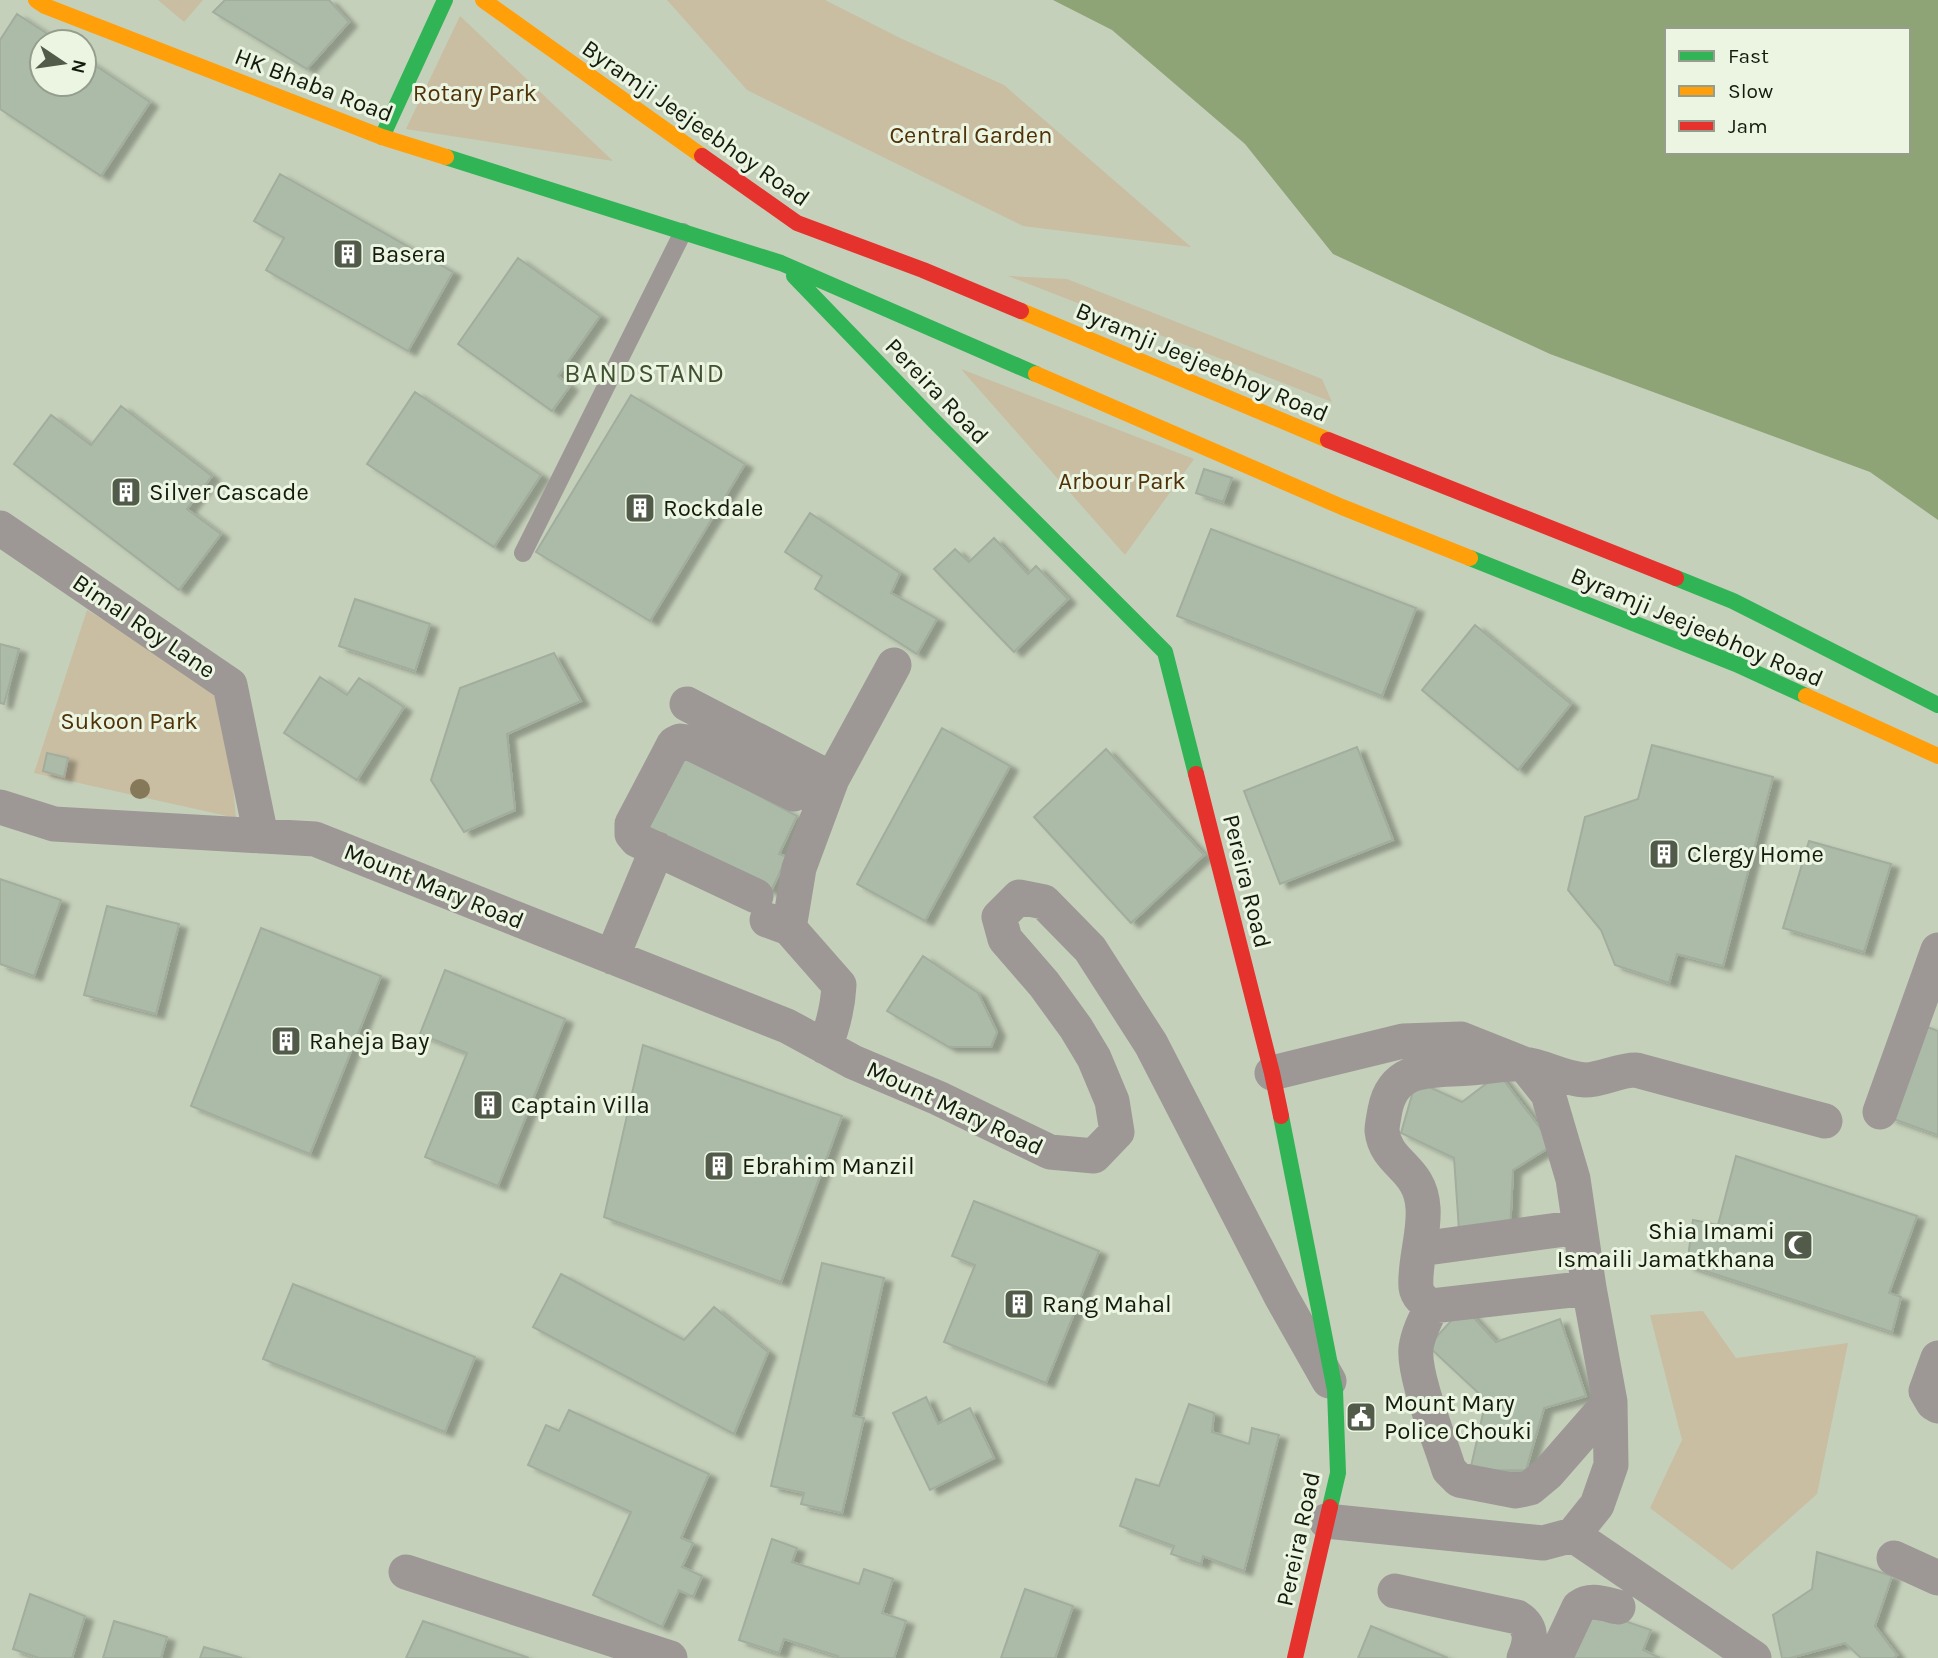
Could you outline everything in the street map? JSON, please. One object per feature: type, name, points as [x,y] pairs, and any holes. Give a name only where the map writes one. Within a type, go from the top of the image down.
[{"type":"street","name":"HK Bhaba Road","points":[[36,0],[45,6],[382,137],[683,232],[785,253]]},
{"type":"street","points":[[382,137],[445,0]]},
{"type":"street","name":"Byramji Jeejeebhoy Road","points":[[483,0],[797,222],[923,270],[1335,443],[1733,601],[1938,705]]},
{"type":"street","points":[[785,253],[797,222]]},
{"type":"street","name":"Byramji Jeejeebhoy Road","points":[[785,253],[1342,507],[1736,664],[1938,756]]},
{"type":"street","name":"Pereira Road","points":[[785,253],[936,423],[1165,652],[1272,1073],[1335,1390],[1338,1473],[1295,1658]]},
{"type":"street","name":"Bimal Roy Lane","points":[[0,528],[230,685],[261,836]]},
{"type":"street","points":[[770,915],[799,868],[832,779],[894,665]]},
{"type":"street","points":[[687,704],[832,779]]},
{"type":"street","points":[[794,794],[688,742],[680,741],[674,744],[632,824],[632,834],[637,840],[770,915],[839,985],[838,1003],[825,1047]]},
{"type":"street","name":"Mount Mary Road","points":[[0,807],[54,824],[315,839],[787,1026],[825,1047],[1051,1152],[1094,1156],[1117,1132],[1112,1101],[1094,1058],[1076,1028],[1044,984],[1005,939],[999,917],[1019,897],[1044,902],[1090,949],[1151,1044],[1282,1298],[1335,1390]]},
{"type":"street","points":[[612,957],[657,849]]},
{"type":"street","points":[[1880,1112],[1938,950]]},
{"type":"street","points":[[1272,1073],[1403,1041],[1461,1038],[1524,1064],[1566,1077],[1587,1080],[1622,1070],[1636,1070],[1825,1121]]},
{"type":"street","points":[[1326,1521],[1543,1542],[1573,1535],[1597,1506],[1611,1465],[1610,1402],[1573,1179],[1548,1094],[1524,1064]]},
{"type":"street","points":[[1524,1064],[1416,1073],[1395,1084],[1388,1098],[1382,1129],[1385,1144],[1392,1157],[1410,1172],[1420,1190],[1423,1219],[1416,1289],[1424,1302],[1432,1306],[1589,1288]]},
{"type":"street","points":[[1420,1249],[1580,1227]]},
{"type":"street","points":[[1432,1306],[1416,1346],[1416,1365],[1449,1470],[1459,1480],[1516,1491],[1530,1488],[1548,1472],[1610,1402]]},
{"type":"street","points":[[1938,1358],[1926,1391],[1938,1406]]},
{"type":"street","points":[[1573,1535],[1754,1658]]},
{"type":"street","points":[[1894,1558],[1938,1578]]},
{"type":"street","points":[[406,1572],[670,1658]]},
{"type":"street","points":[[1395,1591],[1517,1617],[1526,1623],[1530,1633],[1524,1658]]},
{"type":"street","points":[[1555,1658],[1578,1607],[1585,1602],[1593,1602],[1618,1607]]},
{"type":"lane","points":[[523,553],[683,232]]},
{"type":"green space","points":[[158,0],[203,0],[184,22]]},
{"type":"green space","name":"Central Garden","points":[[667,0],[825,0],[900,38],[1004,85],[1191,247],[1023,226],[747,90]]},
{"type":"green space","name":"Rotary Park","points":[[460,16],[613,161],[406,129]]},
{"type":"green space","points":[[1008,276],[1067,279],[1322,379],[1332,402]]},
{"type":"green space","name":"Arbour Park","points":[[961,369],[1194,459],[1125,555]]},
{"type":"green space","name":"Sukoon Park","points":[[87,610],[224,693],[236,818],[34,773]]},
{"type":"green space","points":[[1703,1311],[1736,1358],[1848,1343],[1817,1494],[1732,1570],[1650,1508],[1682,1440],[1650,1315]]},
{"type":"shaded area","points":[[1053,0],[1938,0],[1938,520],[1870,472],[1550,354],[1333,254],[1245,144],[1112,30]]},
{"type":"building","points":[[225,0],[329,0],[349,22],[307,69],[213,12]]},
{"type":"building","points":[[17,14],[38,28],[28,28],[28,98],[98,98],[98,67],[150,102],[101,176],[0,109],[0,40]]},
{"type":"building","name":"Basera","points":[[280,174],[453,272],[408,351],[266,270],[284,238],[254,221]]},
{"type":"building","points":[[518,258],[600,316],[558,376],[570,386],[552,411],[458,344]]},
{"type":"building","points":[[415,392],[541,475],[494,547],[367,464]]},
{"type":"building","name":"Rockdale","points":[[631,395],[745,464],[650,621],[536,552]]},
{"type":"building","name":"Silver Cascade","points":[[121,406],[212,476],[187,509],[221,534],[179,590],[14,464],[51,415],[91,445]]},
{"type":"building","points":[[1204,469],[1232,478],[1223,502],[1196,493]]},
{"type":"building","points":[[810,513],[900,573],[891,593],[937,619],[917,654],[815,589],[822,576],[785,552]]},
{"type":"building","points":[[1211,529],[1416,608],[1382,696],[1177,616]]},
{"type":"building","points":[[994,538],[1028,574],[1036,566],[1068,599],[1014,652],[934,569],[955,549],[969,562]]},
{"type":"building","points":[[355,599],[430,624],[415,671],[339,646]]},
{"type":"building","points":[[1475,625],[1571,704],[1518,770],[1422,690]]},
{"type":"building","points":[[0,644],[19,649],[4,704],[0,703]]},
{"type":"building","points":[[554,653],[581,701],[507,734],[515,810],[464,832],[431,780],[460,688]]},
{"type":"building","points":[[320,677],[347,695],[359,678],[404,707],[357,780],[284,733]]},
{"type":"building","points":[[942,728],[1010,766],[925,921],[857,884]]},
{"type":"building","name":"Clergy Home","points":[[1652,745],[1773,777],[1723,966],[1677,954],[1669,983],[1615,965],[1601,930],[1568,890],[1585,817],[1638,799]]},
{"type":"building","points":[[1357,747],[1393,840],[1280,884],[1244,791]]},
{"type":"building","points":[[1106,749],[1204,855],[1131,923],[1034,817]]},
{"type":"building","points":[[47,753],[68,758],[64,777],[43,771]]},
{"type":"building","points":[[683,755],[797,816],[779,854],[787,857],[771,891],[644,829]]},
{"type":"building","points":[[1809,841],[1891,864],[1864,952],[1783,928]]},
{"type":"building","points":[[0,879],[61,900],[34,976],[0,964]]},
{"type":"building","points":[[107,906],[179,924],[156,1014],[84,995]]},
{"type":"building","name":"Raheja Bay","points":[[261,928],[381,976],[310,1154],[191,1106]]},
{"type":"building","points":[[923,956],[978,993],[997,1032],[991,1047],[949,1047],[887,1011]]},
{"type":"building","name":"Captain Villa","points":[[445,970],[565,1019],[498,1186],[425,1157],[467,1053],[420,1034]]},
{"type":"building","points":[[1922,1025],[1938,1031],[1938,1135],[1888,1117]]},
{"type":"building","name":"Ebrahim Manzil","points":[[643,1045],[842,1116],[781,1282],[604,1217]]},
{"type":"building","points":[[1499,1074],[1553,1145],[1513,1170],[1510,1232],[1459,1230],[1454,1158],[1401,1133],[1416,1081],[1462,1102]]},
{"type":"building","name":"Shia Imami Ismaili Jamatkhana","points":[[1736,1156],[1917,1216],[1889,1293],[1901,1297],[1892,1332],[1687,1265],[1693,1220],[1718,1225]]},
{"type":"building","name":"Rang Mahal","points":[[974,1201],[1099,1251],[1046,1383],[944,1342],[975,1265],[952,1256]]},
{"type":"building","points":[[822,1263],[884,1278],[853,1416],[864,1418],[842,1513],[801,1504],[804,1493],[771,1486]]},
{"type":"building","points":[[561,1274],[684,1340],[714,1307],[768,1352],[734,1434],[533,1327]]},
{"type":"building","points":[[293,1284],[475,1357],[445,1432],[263,1359]]},
{"type":"building","points":[[1464,1307],[1496,1342],[1560,1319],[1586,1396],[1544,1408],[1526,1470],[1470,1471],[1486,1400],[1428,1346]]},
{"type":"building","points":[[926,1397],[938,1424],[970,1408],[994,1458],[930,1490],[893,1413]]},
{"type":"building","points":[[1189,1404],[1214,1413],[1212,1432],[1249,1444],[1252,1428],[1279,1435],[1244,1571],[1203,1556],[1201,1564],[1171,1554],[1174,1546],[1120,1526],[1136,1479],[1159,1486]]},
{"type":"building","points":[[569,1410],[709,1474],[681,1538],[693,1543],[682,1567],[702,1576],[693,1597],[679,1590],[662,1627],[593,1595],[631,1512],[528,1465],[546,1425],[559,1431]]},
{"type":"building","points":[[772,1539],[797,1548],[792,1562],[859,1584],[864,1569],[893,1579],[882,1613],[906,1621],[894,1658],[837,1658],[838,1656],[784,1639],[779,1653],[739,1640]]},
{"type":"building","points":[[1817,1552],[1892,1576],[1875,1626],[1897,1655],[1894,1658],[1861,1658],[1845,1643],[1782,1658],[1773,1615],[1812,1589]]},
{"type":"building","points":[[1025,1589],[1073,1606],[1055,1658],[1001,1658]]},
{"type":"building","points":[[30,1594],[85,1616],[72,1658],[39,1658],[13,1649]]},
{"type":"building","points":[[1590,1609],[1651,1630],[1643,1650],[1660,1658],[1567,1658]]},
{"type":"building","points":[[114,1621],[167,1637],[161,1658],[103,1658]]},
{"type":"building","points":[[423,1621],[529,1658],[406,1658]]},
{"type":"building","points":[[1371,1626],[1448,1658],[1358,1658]]},
{"type":"building","points":[[204,1647],[242,1658],[200,1658]]},
{"type":"traffic: fast","points":[[382,137],[445,0]]},
{"type":"traffic: fast","points":[[446,157],[781,263],[1036,374]]},
{"type":"traffic: fast","points":[[794,276],[936,423],[1165,652],[1196,774]]},
{"type":"traffic: fast","points":[[1470,558],[1736,664],[1806,696]]},
{"type":"traffic: fast","points":[[1676,578],[1733,601],[1938,705]]},
{"type":"traffic: fast","points":[[1281,1116],[1335,1390],[1338,1473],[1330,1507]]},
{"type":"traffic: slow","points":[[36,0],[45,6],[382,137],[446,157]]},
{"type":"traffic: slow","points":[[483,0],[702,156]]},
{"type":"traffic: slow","points":[[1021,311],[1328,440]]},
{"type":"traffic: slow","points":[[1036,374],[1342,507],[1470,558]]},
{"type":"traffic: slow","points":[[1806,696],[1938,756]]},
{"type":"traffic: jam","points":[[702,156],[797,223],[923,270],[1021,311]]},
{"type":"traffic: jam","points":[[1328,440],[1676,578]]},
{"type":"traffic: jam","points":[[1196,774],[1281,1116]]},
{"type":"traffic: jam","points":[[1295,1658],[1330,1507]]},
{"type":"place","name":"Basera","points":[[348,254]]},
{"type":"place","name":"Silver Cascade","points":[[126,492]]},
{"type":"place","name":"Rockdale","points":[[640,508]]},
{"type":"place","name":"Clergy Home","points":[[1664,854]]},
{"type":"place","name":"Raheja Bay","points":[[286,1041]]},
{"type":"place","name":"Captain Villa","points":[[488,1105]]},
{"type":"place","name":"Ebrahim Manzil","points":[[719,1166]]},
{"type":"place","name":"Shia Imami Ismaili Jamatkhana","points":[[1798,1245]]},
{"type":"place","name":"Rang Mahal","points":[[1019,1304]]},
{"type":"place","name":"Mount Mary Police Chouki","points":[[1361,1417]]},
{"type":"district","name":"BANDSTAND","points":[[645,373]]}]
